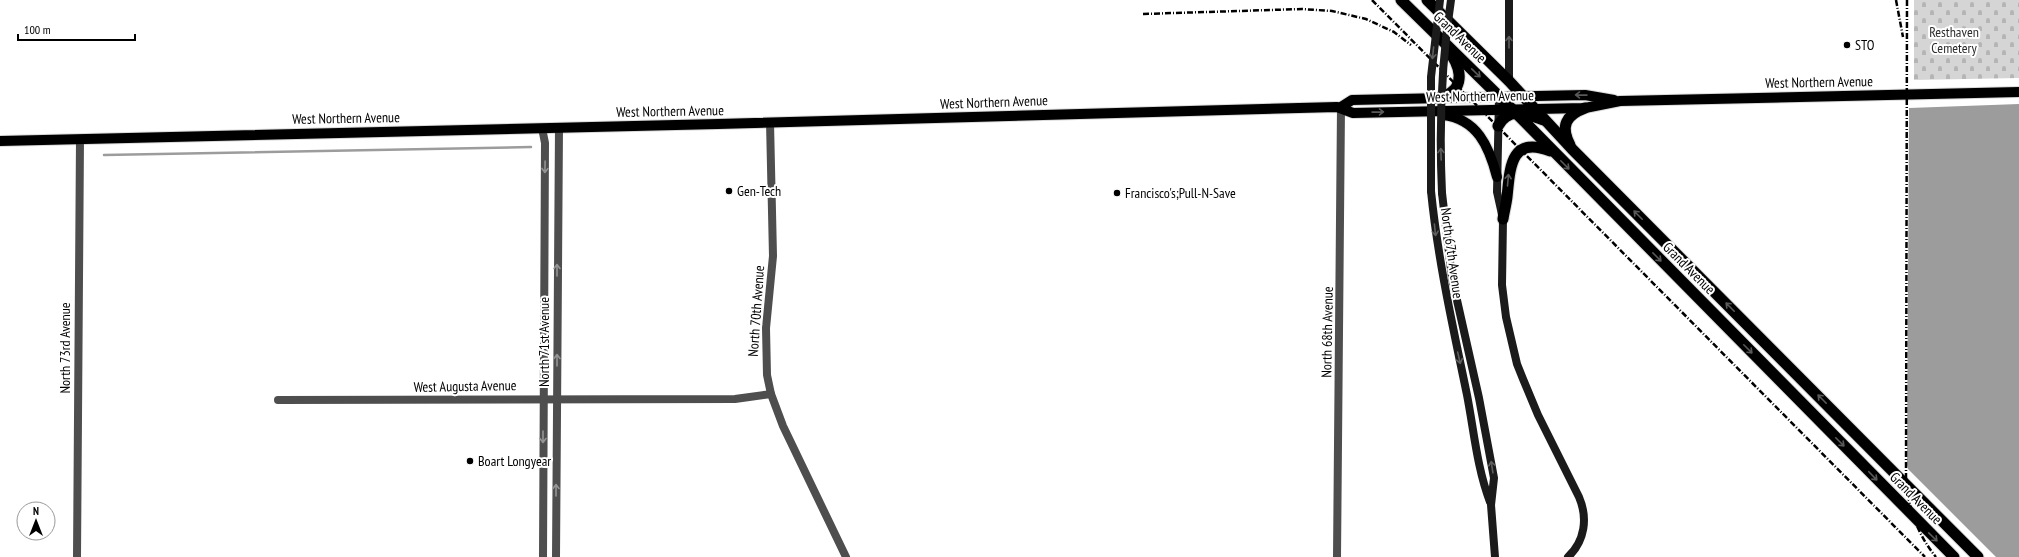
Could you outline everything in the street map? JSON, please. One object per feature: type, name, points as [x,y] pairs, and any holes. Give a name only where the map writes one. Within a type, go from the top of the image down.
[{"type":"highway","name":"Grand Avenue","points":[[1401,0],[1513,111],[1954,557]]},
{"type":"highway","name":"Grand Avenue","points":[[1427,0],[1509,81],[1572,149],[1978,557]]},
{"type":"highway","points":[[1437,98],[1447,96],[1452,93],[1457,86],[1460,76],[1458,65],[1438,36]]},
{"type":"highway","points":[[1572,149],[1566,132],[1567,120],[1571,114],[1585,108]]},
{"type":"highway","points":[[1498,126],[1502,118],[1513,111],[1545,120]]},
{"type":"highway","points":[[1502,219],[1509,170],[1514,158],[1522,150],[1530,147],[1541,148],[1552,152]]},
{"type":"highway","points":[[1886,489],[1899,478]]},
{"type":"highway","points":[[1915,519],[1928,506]]},
{"type":"main road","name":"North 67th Avenue","points":[[1440,0],[1431,76],[1431,191],[1436,239],[1445,298],[1475,439],[1481,480],[1491,505]]},
{"type":"main road","name":"North 67th Avenue","points":[[1451,0],[1441,89],[1440,134],[1442,193],[1452,278],[1479,398],[1494,478],[1491,505],[1495,557]]},
{"type":"main road","points":[[1482,110],[1494,103],[1509,81],[1509,0]]},
{"type":"main road","name":"West Northern Avenue","points":[[0,140],[559,128],[1341,107],[1352,113],[1482,110],[1513,111],[1585,108],[1620,101],[2019,92]]},
{"type":"main road","name":"West Northern Avenue","points":[[1341,107],[1352,100],[1523,96],[1585,95],[1620,101]]},
{"type":"main road","points":[[1499,97],[1497,192],[1502,219],[1504,301],[1517,364],[1538,415],[1584,510],[1582,534],[1579,542],[1568,557]]},
{"type":"main road","points":[[1419,112],[1458,118],[1472,126],[1482,136],[1488,147],[1497,176]]},
{"type":"street","name":"North 68th Avenue","points":[[1337,557],[1341,107]]},
{"type":"street","name":"North 70th Avenue","points":[[770,122],[773,256],[765,351],[771,394],[783,426],[846,557]]},
{"type":"street","name":"North 71st Avenue","points":[[542,128],[545,143],[543,557]]},
{"type":"street","name":"North 71st Avenue","points":[[556,557],[559,128]]},
{"type":"street","name":"North 73rd Avenue","points":[[78,557],[80,139]]},
{"type":"street","name":"West Augusta Avenue","points":[[278,400],[544,398],[735,399],[771,394]]},
{"type":"street","points":[[543,517],[556,517]]},
{"type":"green space","name":"Resthaven Cemetery","points":[[1914,0],[2019,0],[2019,78],[1914,80]]},
{"type":"shaded area","points":[[2019,104],[2019,557],[1996,557],[1908,469],[1907,465],[1909,108]]},
{"type":"waterway","points":[[104,155],[531,147]]},
{"type":"railway","points":[[1372,0],[1925,557]]},
{"type":"railway","points":[[1896,0],[1903,37]]},
{"type":"railway","points":[[1907,0],[1906,478],[1911,510],[1919,530],[1936,557]]},
{"type":"railway","points":[[1143,14],[1302,9],[1332,11],[1366,19],[1394,32],[1411,45]]},
{"type":"place","name":"STO","points":[[1847,45]]},
{"type":"place","name":"Gen-Tech","points":[[729,191]]},
{"type":"place","name":"Francisco's;Pull-N-Save","points":[[1117,193]]},
{"type":"place","name":"Boart Longyear","points":[[470,461]]}]
